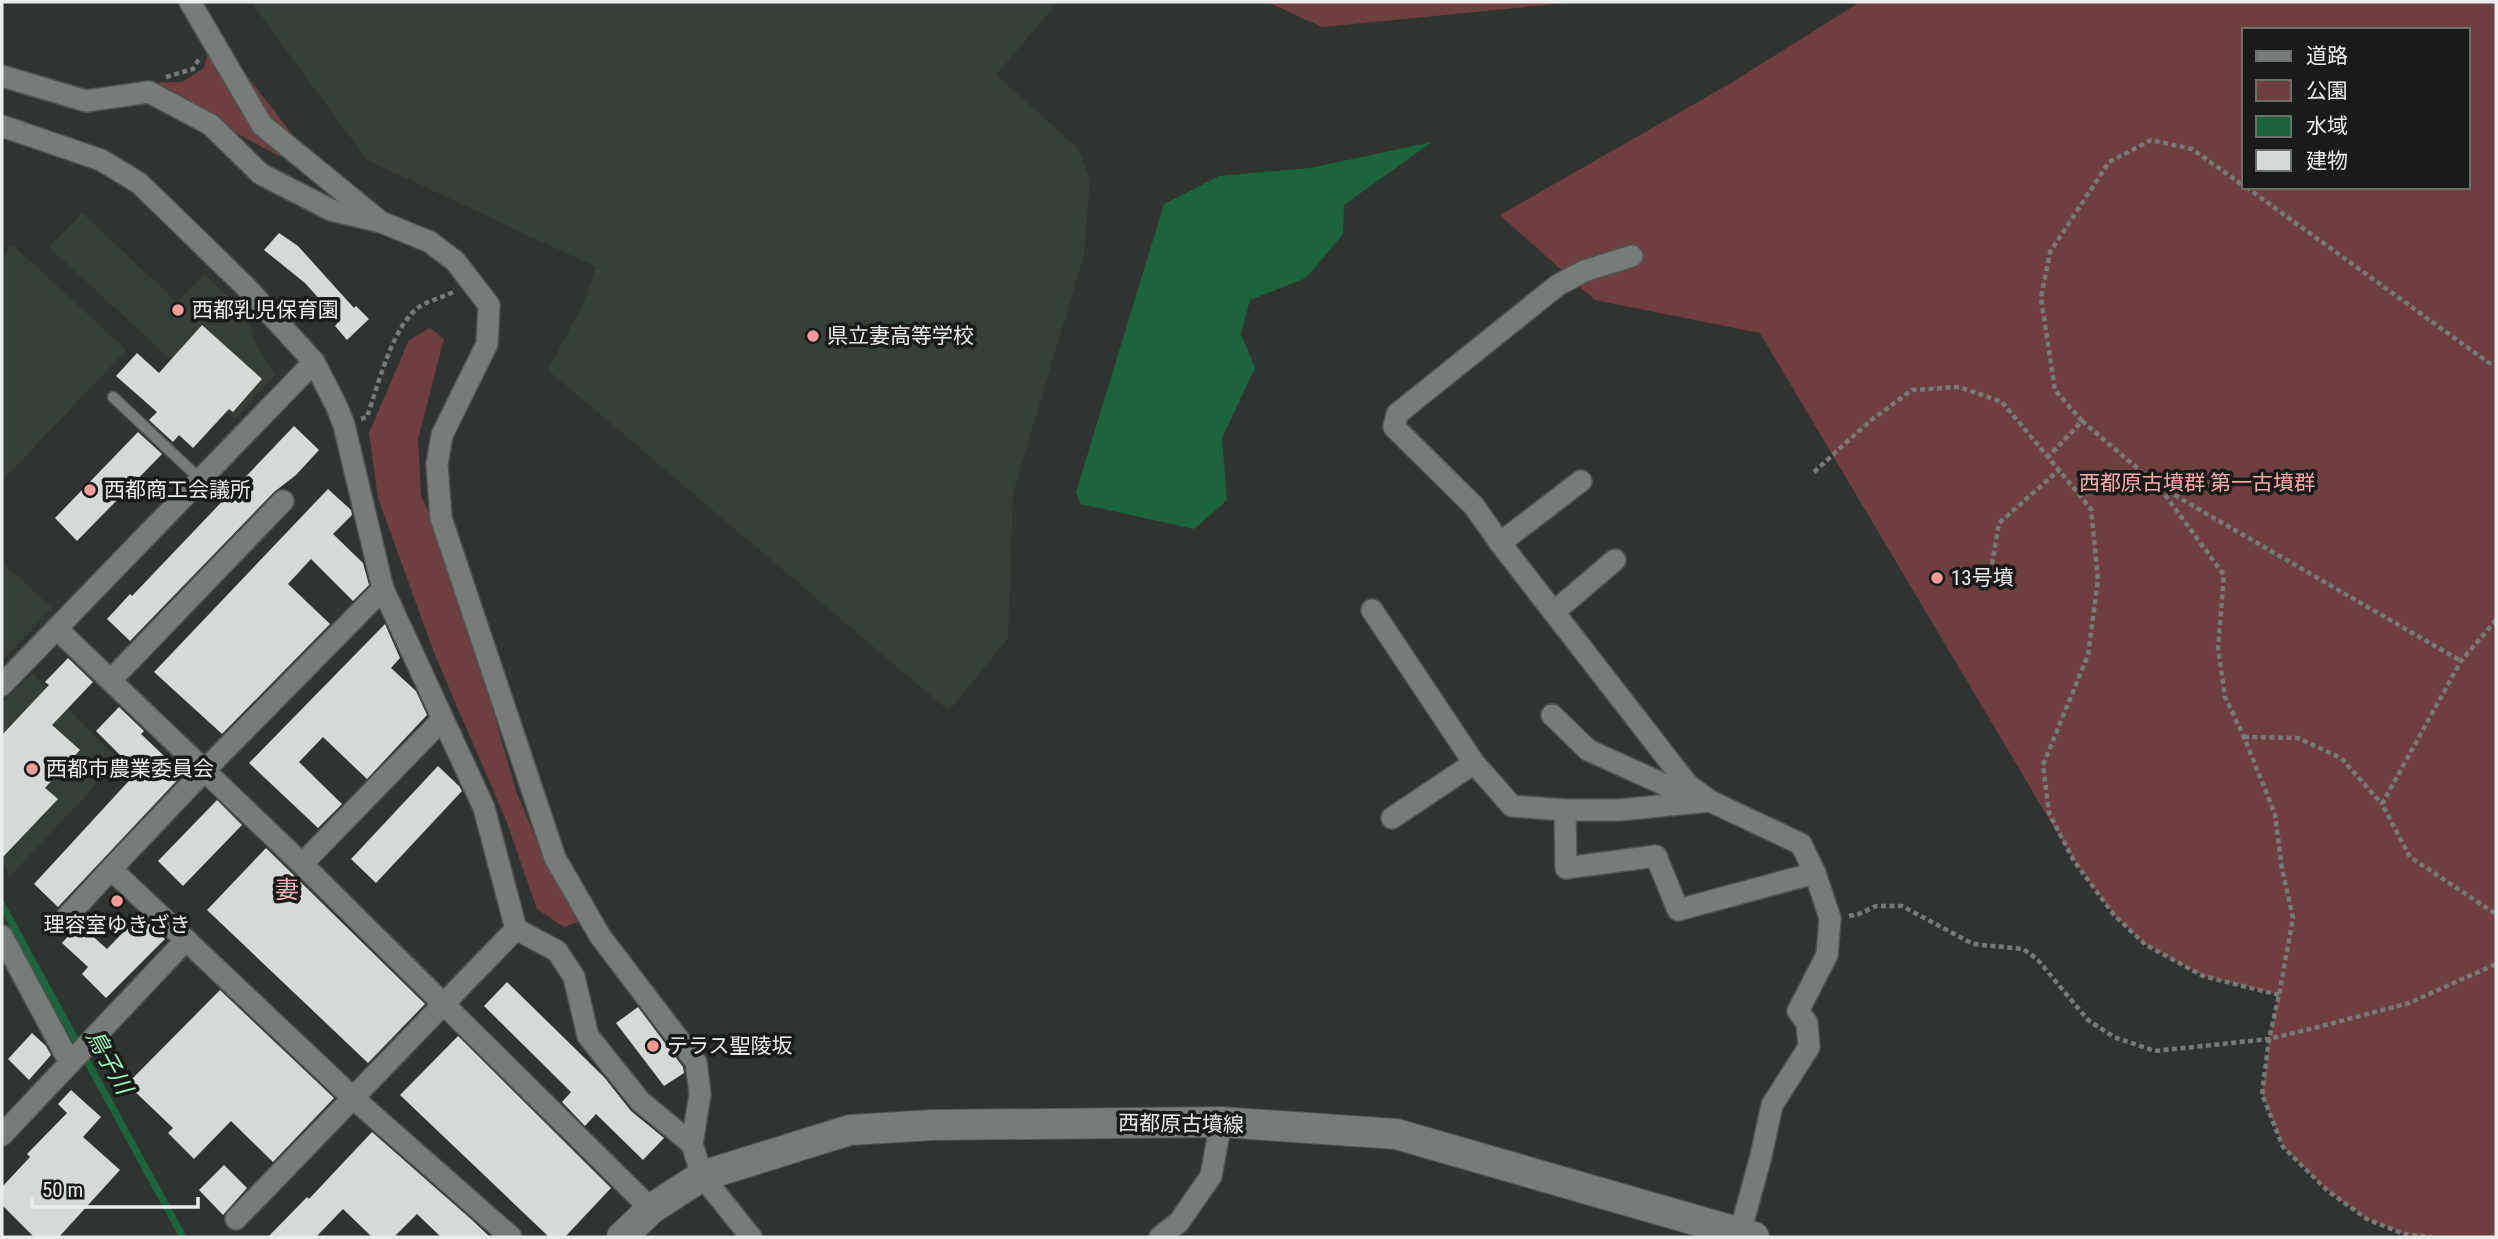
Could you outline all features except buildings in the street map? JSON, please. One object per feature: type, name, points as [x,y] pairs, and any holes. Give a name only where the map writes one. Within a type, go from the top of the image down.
[{"type":"main road","name":"西都原古墳線","points":[[621,1237],[651,1209],[702,1176],[850,1130],[933,1125],[1221,1122],[1396,1135],[1747,1235]]},
{"type":"street","points":[[190,2],[262,125],[381,222]]},
{"type":"street","points":[[2,76],[86,101],[149,92],[211,125],[261,174],[331,209],[381,222],[430,242],[455,261],[489,305],[487,344],[442,435],[437,464],[441,518],[555,858],[600,936],[696,1062],[700,1094],[692,1144],[702,1176],[751,1237]]},
{"type":"street","points":[[2,126],[101,160],[139,183],[245,286],[314,362],[344,425],[383,589],[484,807],[516,929],[557,951],[574,977],[588,1036],[640,1101],[692,1144]]},
{"type":"street","points":[[1632,256],[1584,271],[1558,285],[1397,414],[1394,427],[1474,506],[1688,785],[1710,801],[1801,844],[1815,873],[1830,918],[1827,955],[1798,1011],[1807,1023],[1809,1046],[1772,1105],[1747,1235]]},
{"type":"street","points":[[2,685],[314,362]]},
{"type":"street","points":[[1500,543],[1581,481]]},
{"type":"street","points":[[111,680],[283,501]]},
{"type":"street","points":[[1554,612],[1615,560]]},
{"type":"street","points":[[66,918],[203,772],[383,589]]},
{"type":"street","points":[[1372,610],[1474,763],[1512,806],[1619,810],[1710,801]]},
{"type":"street","points":[[57,629],[203,772],[302,864],[651,1209]]},
{"type":"street","points":[[1552,715],[1588,750],[1672,788],[1688,785]]},
{"type":"street","points":[[302,864],[442,720]]},
{"type":"street","points":[[1392,818],[1474,763]]},
{"type":"street","points":[[1565,810],[1566,868],[1656,856],[1678,910],[1815,873]]},
{"type":"street","points":[[111,869],[352,1097],[512,1237]]},
{"type":"street","points":[[236,1219],[516,929]]},
{"type":"street","points":[[2,936],[69,1063]]},
{"type":"street","points":[[2,1135],[186,940]]},
{"type":"street","points":[[1160,1237],[1179,1222],[1211,1176],[1221,1122]]},
{"type":"lane","points":[[113,397],[201,480]]},
{"type":"path","points":[[160,76],[171,77],[193,69],[202,53]]},
{"type":"path","points":[[2242,185],[2192,149],[2151,140],[2109,162],[2050,252],[2041,298],[2055,390],[2082,421],[2157,485],[2462,661]]},
{"type":"path","points":[[2248,189],[2489,363],[2496,365]]},
{"type":"path","points":[[344,425],[367,417],[397,336],[411,316],[421,306],[472,283]]},
{"type":"path","points":[[1814,472],[1870,421],[1912,390],[1959,387],[2002,402],[2091,509],[2098,580],[2088,655],[2043,765],[2049,813],[2074,861],[2114,915],[2146,945],[2203,976],[2279,995]]},
{"type":"path","points":[[2048,457],[2082,421]]},
{"type":"path","points":[[1989,581],[1999,523],[2059,470]]},
{"type":"path","points":[[2157,485],[2224,575],[2218,648],[2225,697],[2275,814],[2292,918],[2269,1039],[2262,1094],[2283,1147],[2328,1191],[2367,1219],[2404,1234],[2431,1237]]},
{"type":"path","points":[[2382,804],[2462,661],[2496,620]]},
{"type":"path","points":[[2244,737],[2298,738],[2341,758],[2382,804],[2410,857],[2496,914]]},
{"type":"path","points":[[1830,918],[1859,915],[1876,906],[1902,906],[1973,944],[2023,950],[2037,959],[2088,1020],[2114,1037],[2155,1051],[2269,1039],[2409,1003],[2496,964]]},
{"type":"shaded area","name":"県立妻高等学校","points":[[251,2],[1058,2],[996,75],[1078,148],[1090,180],[1084,255],[1013,493],[1008,638],[949,711],[548,370],[584,302],[596,267],[367,160]]},
{"type":"shaded area","name":"西都乳児保育園","points":[[82,213],[177,302],[205,274],[248,317],[253,338],[275,376],[235,419],[49,247]]},
{"type":"shaded area","points":[[13,245],[126,350],[2,481],[2,257]]},
{"type":"shaded area","points":[[2,562],[52,608],[2,661]]},
{"type":"shaded area","points":[[32,673],[119,760],[10,876],[2,861],[2,704]]},
{"type":"green space","points":[[1267,2],[1576,2],[1322,27]]},
{"type":"green space","name":"西都原古墳群 第一古墳群","points":[[1860,2],[2496,2],[2496,1237],[2431,1237],[2404,1234],[2367,1219],[2328,1191],[2283,1147],[2262,1094],[2269,1039],[2279,995],[2203,976],[2146,945],[2114,915],[2074,861],[1760,333],[1595,300],[1500,215],[1731,83]]},
{"type":"green space","points":[[209,27],[319,169],[277,155],[144,83],[182,82],[204,68],[210,46]]},
{"type":"green space","points":[[430,328],[444,339],[418,439],[421,495],[451,563],[516,791],[552,877],[581,921],[564,927],[537,909],[506,820],[436,658],[378,498],[369,433],[409,340]]},
{"type":"water","points":[[1432,142],[1344,205],[1343,234],[1306,278],[1250,300],[1241,334],[1255,368],[1222,438],[1227,500],[1194,529],[1081,504],[1076,492],[1164,204],[1219,176],[1310,168]]},
{"type":"waterway","name":"鳥子川","points":[[2,905],[183,1237]]},
{"type":"place","name":"西都乳児保育園","points":[[178,310]]},
{"type":"place","name":"県立妻高等学校","points":[[813,336]]},
{"type":"place","name":"西都商工会議所","points":[[90,490]]},
{"type":"place","name":"13号墳","points":[[1937,578]]},
{"type":"place","name":"西都市農業委員会","points":[[32,769]]},
{"type":"place","name":"理容室ゆきざき","points":[[117,901]]},
{"type":"place","name":"テラス聖陵坂","points":[[653,1046]]},
{"type":"district","name":"妻","points":[[287,890]]}]
